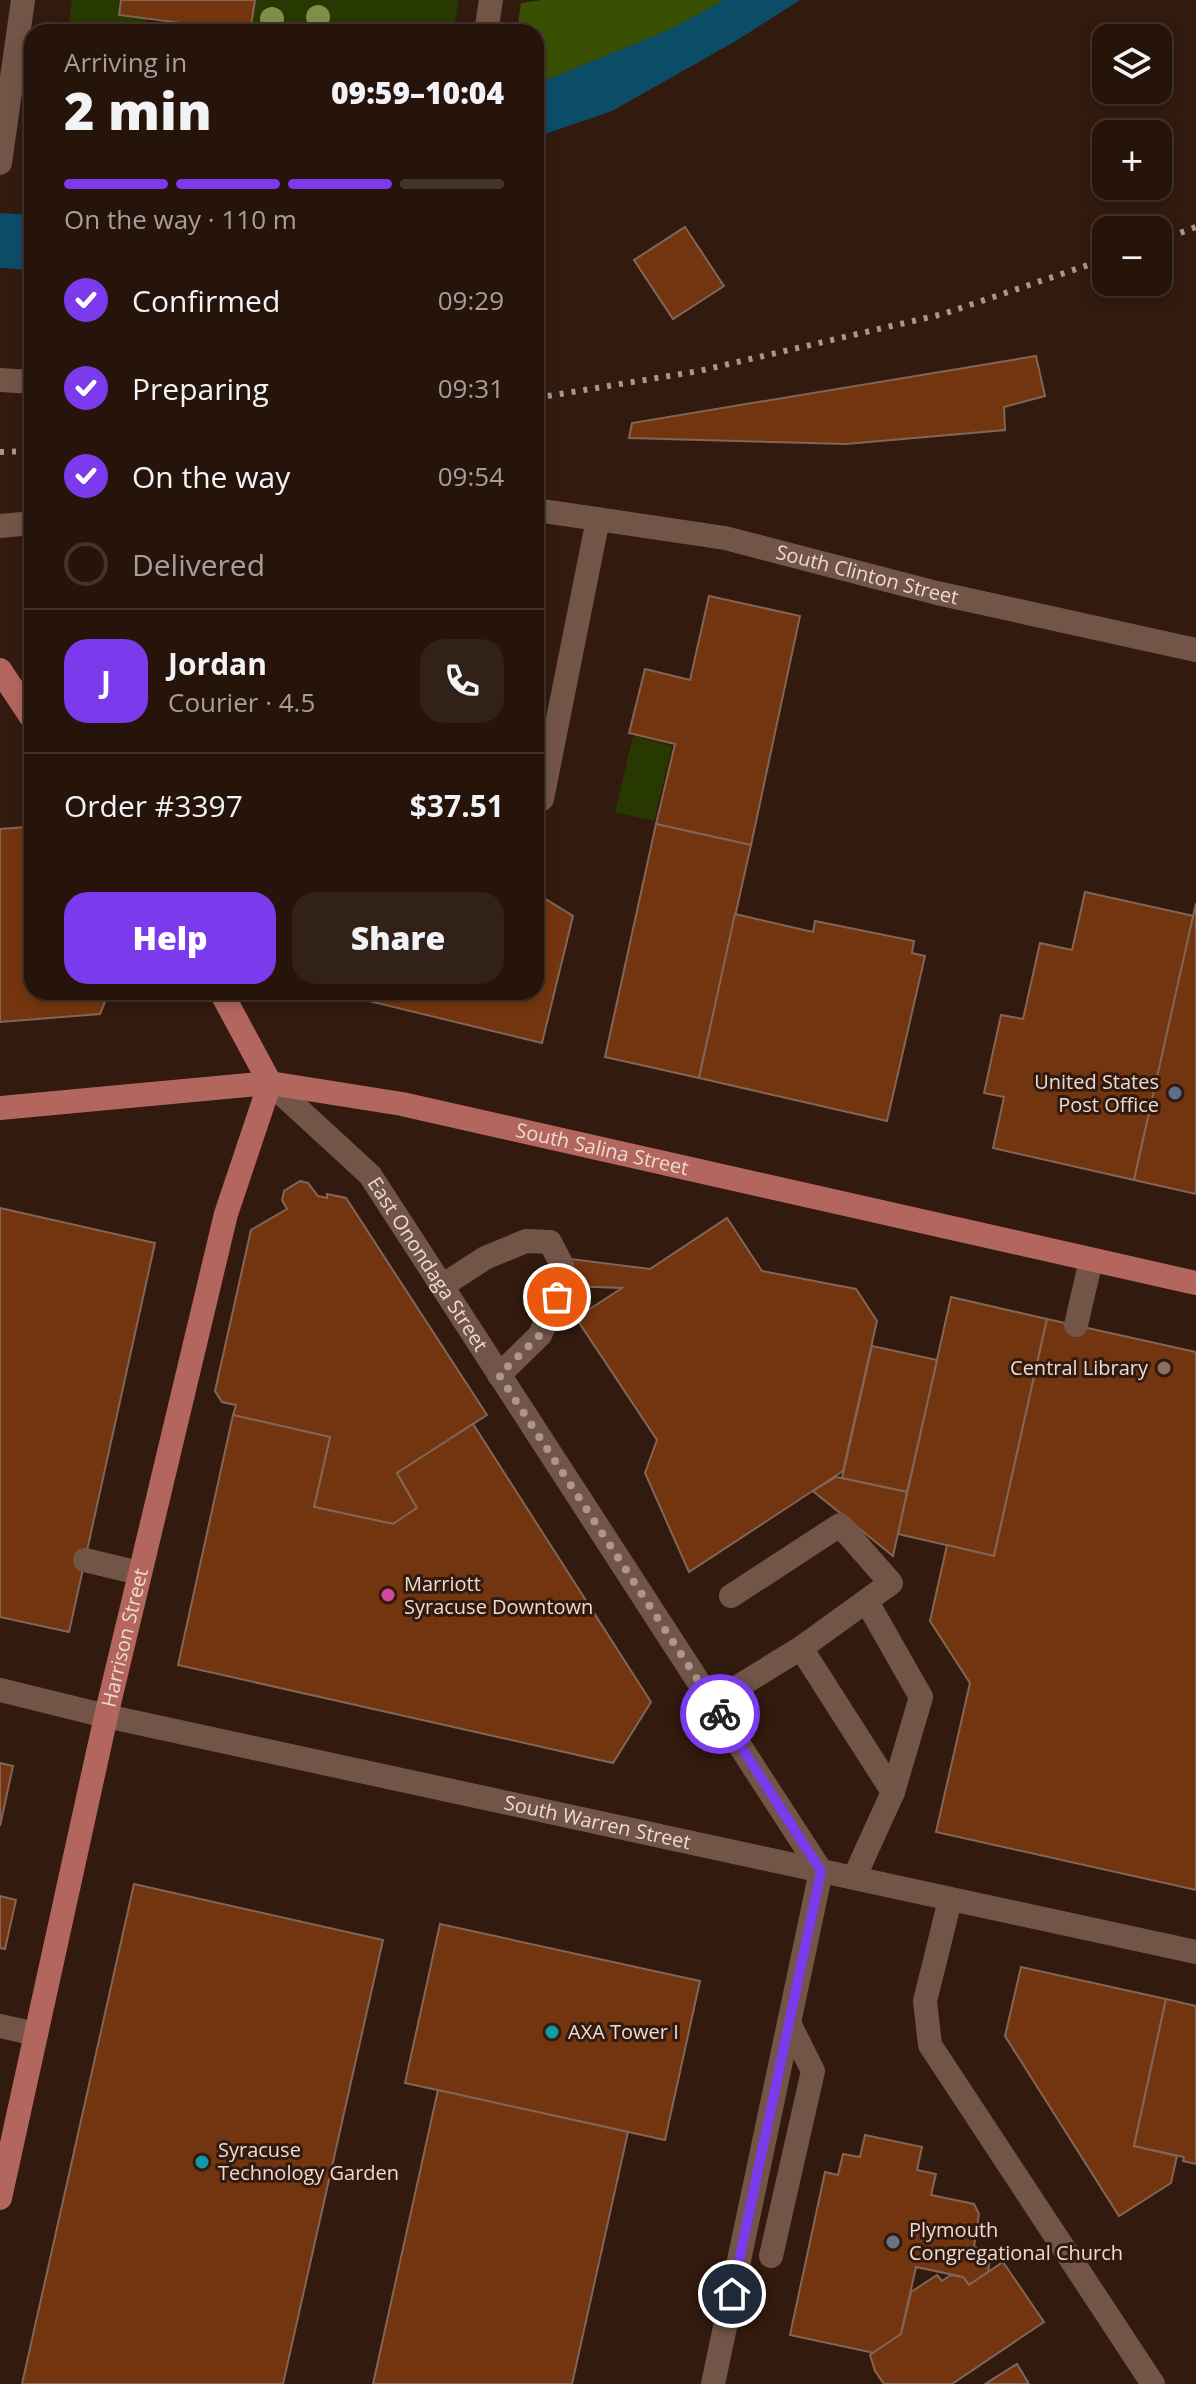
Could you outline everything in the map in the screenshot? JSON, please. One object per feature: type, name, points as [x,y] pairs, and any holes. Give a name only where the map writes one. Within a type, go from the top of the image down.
[{"type":"main road","points":[[0,670],[24,706]]},
{"type":"main road","points":[[225,1000],[270,1083]]},
{"type":"main road","name":"South Salina Street","points":[[0,1108],[270,1083],[402,1104],[1196,1283]]},
{"type":"main road","name":"Harrison Street","points":[[0,2198],[139,1573],[226,1214],[270,1083]]},
{"type":"street","points":[[0,163],[23,0]]},
{"type":"street","points":[[487,24],[491,0]]},
{"type":"street","points":[[0,380],[24,382]]},
{"type":"street","name":"South Clinton Street","points":[[544,511],[725,538],[937,593],[1196,650]]},
{"type":"street","points":[[544,789],[598,519]]},
{"type":"street","points":[[0,526],[24,524]]},
{"type":"street","name":"East Onondaga Street","points":[[270,1083],[370,1175],[821,1871]]},
{"type":"street","points":[[442,1286],[485,1258],[526,1241],[550,1242],[562,1265],[557,1297],[540,1335],[499,1375]]},
{"type":"street","points":[[1076,1325],[1091,1260]]},
{"type":"street","points":[[713,1702],[801,1648],[891,1583],[840,1525],[731,1596]]},
{"type":"street","points":[[85,1560],[139,1573]]},
{"type":"street","points":[[854,1878],[893,1792],[921,1697],[867,1602]]},
{"type":"street","points":[[801,1648],[893,1792]]},
{"type":"street","name":"South Warren Street","points":[[0,1690],[106,1716],[1196,1952]]},
{"type":"street","points":[[713,2384],[821,1871]]},
{"type":"street","points":[[950,1900],[925,2001],[930,2045],[1153,2384]]},
{"type":"street","points":[[771,2256],[813,2071],[789,2023]]},
{"type":"street","points":[[0,2026],[36,2034]]},
{"type":"green space","points":[[72,0],[121,0],[146,18],[145,24],[69,24]]},
{"type":"green space","points":[[255,0],[459,0],[454,24],[251,24]]},
{"type":"green space","points":[[542,0],[724,0],[672,29],[544,81],[544,24],[518,24],[521,3]]},
{"type":"green space","points":[[633,736],[672,746],[654,821],[615,812]]},
{"type":"water","points":[[724,0],[800,0],[736,41],[612,111],[544,134],[544,81],[671,29]]},
{"type":"water","points":[[0,213],[24,214],[24,270],[0,268]]},
{"type":"building","points":[[121,0],[255,0],[251,24],[188,24],[119,15]]},
{"type":"building","points":[[685,227],[724,286],[673,319],[634,260]]},
{"type":"building","points":[[1036,356],[1045,396],[1004,407],[1005,430],[846,444],[629,438],[632,423]]},
{"type":"building","points":[[709,596],[800,616],[751,845],[656,824],[675,744],[629,733],[645,669],[690,680]]},
{"type":"building","points":[[656,824],[751,845],[699,1078],[605,1057]]},
{"type":"building","points":[[24,827],[24,1000],[106,1000],[100,1014],[0,1022],[0,829]]},
{"type":"building","points":[[1085,892],[1194,916],[1134,1180],[993,1148],[1004,1097],[984,1093],[1001,1015],[1023,1019],[1040,943],[1072,950]]},
{"type":"building","points":[[544,898],[573,916],[542,1043],[365,1000],[544,1000]]},
{"type":"building","name":"United States Post Office","points":[[1196,903],[1196,1194],[1134,1180]]},
{"type":"building","points":[[735,914],[813,932],[815,921],[914,941],[912,953],[925,956],[887,1121],[699,1078]]},
{"type":"building","points":[[300,1181],[308,1183],[318,1196],[327,1198],[327,1194],[346,1198],[487,1415],[397,1473],[417,1508],[393,1524],[314,1507],[330,1437],[233,1415],[236,1405],[222,1402],[215,1391],[251,1230],[287,1209],[282,1200],[284,1191]]},
{"type":"building","points":[[0,1208],[155,1243],[69,1632],[0,1617]]},
{"type":"building","points":[[727,1218],[762,1271],[856,1289],[877,1321],[843,1471],[689,1572],[645,1473],[657,1440],[576,1318],[622,1288],[569,1286],[571,1259],[650,1269]]},
{"type":"building","points":[[951,1297],[1047,1319],[994,1556],[898,1534]]},
{"type":"building","points":[[1047,1319],[1196,1352],[1196,1890],[936,1832],[970,1683],[930,1621],[947,1545],[994,1556]]},
{"type":"building","points":[[872,1346],[937,1360],[907,1492],[842,1478]]},
{"type":"building","name":"Marriott Syracuse Downtown","points":[[233,1415],[330,1437],[314,1507],[393,1524],[417,1508],[397,1473],[473,1424],[651,1702],[613,1763],[178,1665]]},
{"type":"building","points":[[836,1477],[907,1492],[893,1556],[813,1491]]},
{"type":"building","points":[[0,1763],[13,1766],[0,1826]]},
{"type":"building","name":"Syracuse Technology Garden","points":[[134,1884],[383,1940],[283,2384],[22,2384]]},
{"type":"building","points":[[0,1896],[16,1900],[5,1949],[0,1948]]},
{"type":"building","name":"AXA Tower I","points":[[440,1924],[700,1981],[665,2140],[405,2083]]},
{"type":"building","points":[[1021,1967],[1166,1999],[1134,2146],[1177,2156],[1171,2183],[1119,2216],[1005,2036]]},
{"type":"building","points":[[1166,1999],[1196,2006],[1196,2164],[1183,2161],[1184,2157],[1134,2146]]},
{"type":"building","points":[[438,2090],[628,2132],[572,2384],[373,2384]]},
{"type":"building","name":"Plymouth Congregational Church","points":[[865,2135],[922,2147],[917,2170],[936,2174],[931,2195],[974,2204],[979,2214],[974,2247],[985,2250],[990,2258],[988,2272],[969,2285],[963,2277],[916,2267],[901,2334],[874,2353],[790,2335],[825,2172],[838,2175],[843,2154],[860,2157]]},
{"type":"building","points":[[1003,2262],[1044,2322],[952,2384],[884,2384],[875,2371],[870,2355],[901,2334],[911,2292],[937,2275],[942,2281],[951,2275],[963,2277],[969,2285]]},
{"type":"building","points":[[1017,2364],[1029,2384],[985,2384]]},
{"type":"railway","points":[[1172,236],[1196,227]]},
{"type":"railway","points":[[544,397],[699,371],[943,314],[1092,264]]},
{"type":"railway","points":[[0,452],[24,451]]},
{"type":"way so far","points":[[557,1297],[540,1335],[499,1375],[720,1714]]},
{"type":"place","name":"United States Post Office","points":[[1175,1093]]},
{"type":"place","name":"Central Library","points":[[1164,1368]]},
{"type":"place","name":"Marriott Syracuse Downtown","points":[[388,1595]]},
{"type":"place","name":"AXA Tower I","points":[[552,2032]]},
{"type":"place","name":"Syracuse Technology Garden","points":[[202,2162]]},
{"type":"place","name":"Plymouth Congregational Church","points":[[893,2242]]},
{"type":"route","points":[[720,1714],[821,1871],[732,2294]]}]
